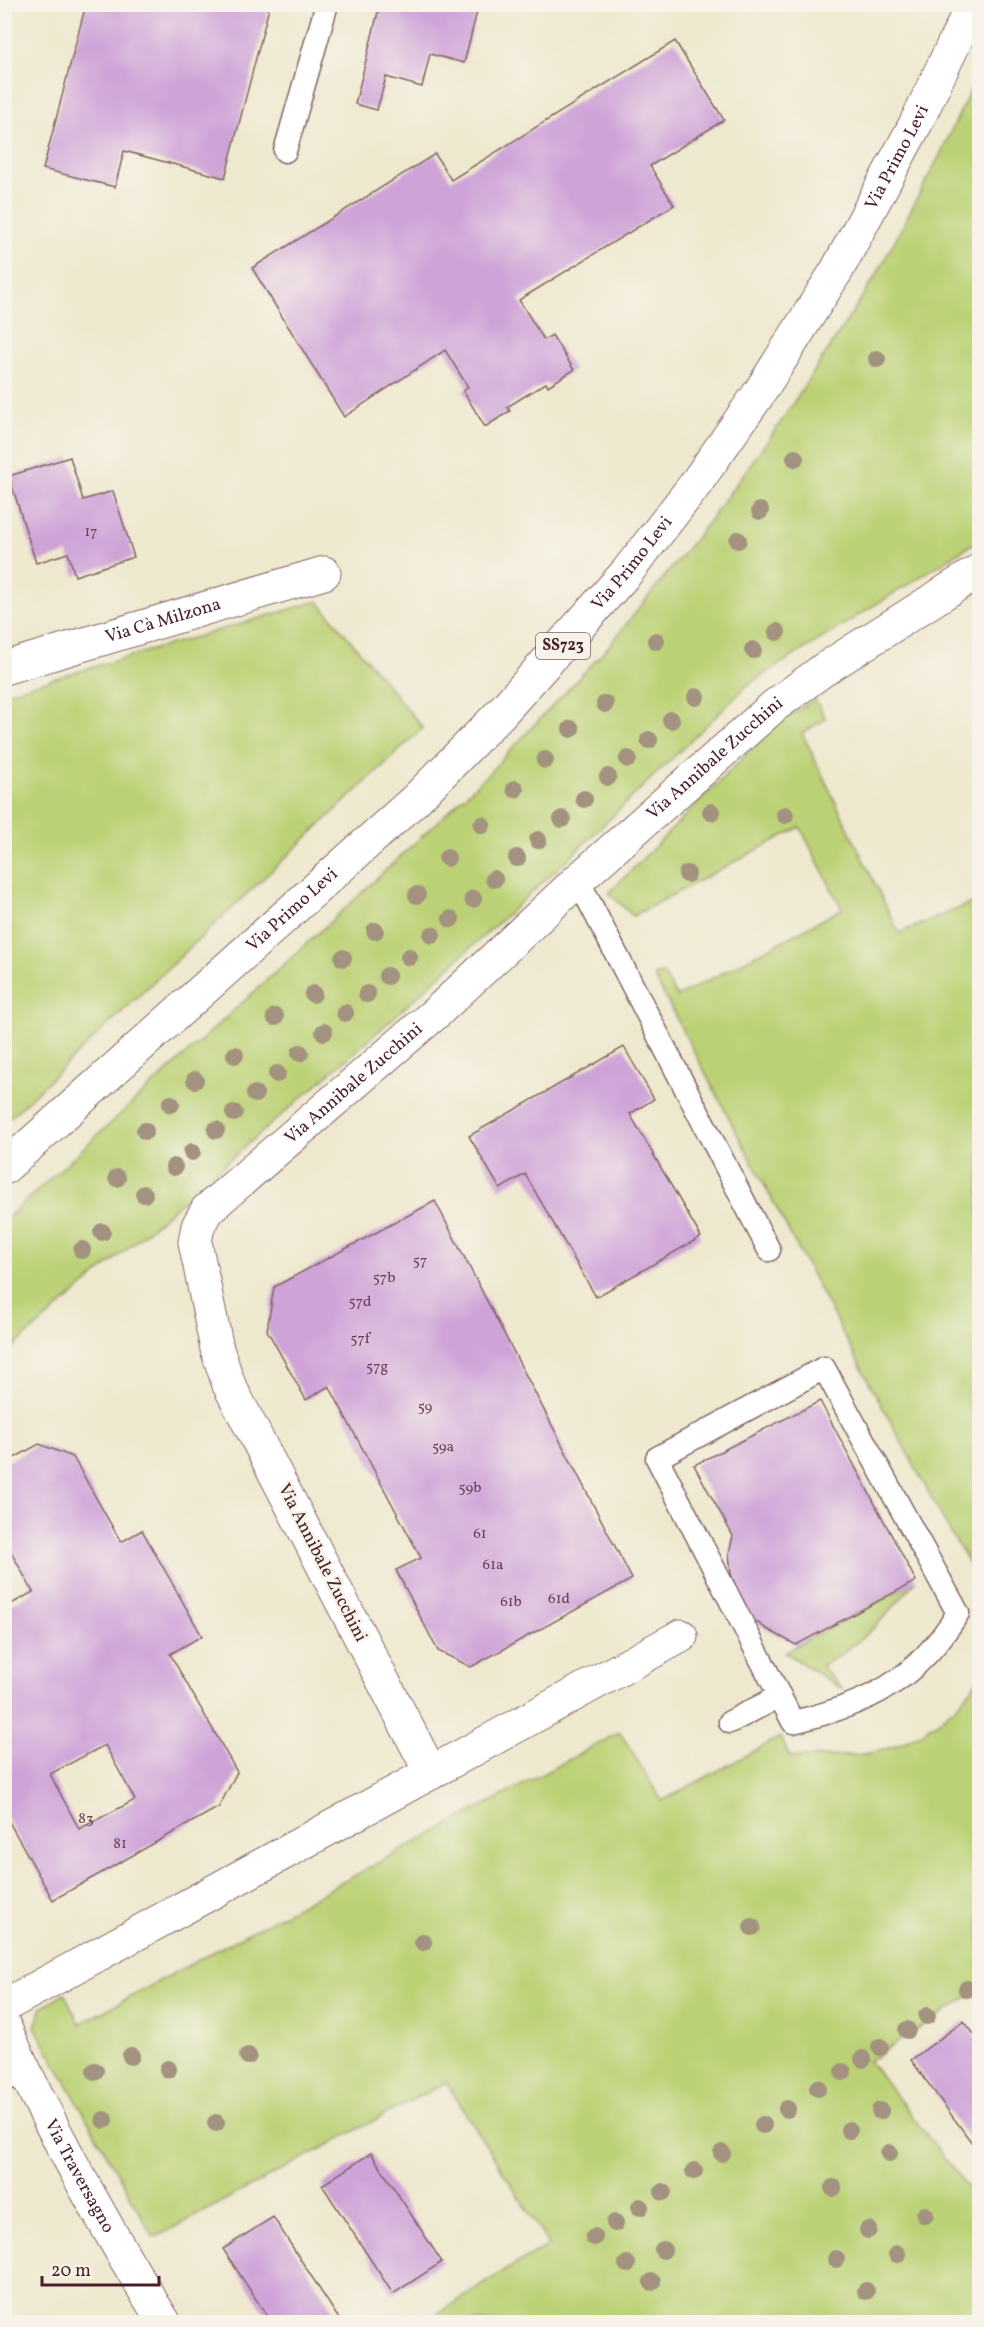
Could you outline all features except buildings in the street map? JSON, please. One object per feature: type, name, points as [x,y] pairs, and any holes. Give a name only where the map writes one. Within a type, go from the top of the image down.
[{"type":"street","name":"Via Primo Levi","points":[[4,1167],[416,799],[500,714],[627,573],[694,486],[760,392],[837,270],[916,123],[973,4]]},
{"type":"street","name":"Via Annibale Zucchini","points":[[431,1773],[233,1393],[217,1349],[195,1242],[198,1226],[207,1210],[438,1011],[578,880],[774,706],[823,670],[980,570]]},
{"type":"street","name":"Via Cà Milzona","points":[[4,668],[324,573]]},
{"type":"street","points":[[4,2006],[681,1636]]},
{"type":"street","name":"Via Traversagno","points":[[4,2026],[15,2077],[164,2322]]},
{"type":"lane","points":[[285,151],[327,4]]},
{"type":"lane","points":[[578,880],[769,1250]]},
{"type":"lane","points":[[824,1368],[958,1613],[943,1638],[926,1656],[886,1688],[863,1701],[836,1712],[793,1722],[780,1696],[657,1458],[824,1368]]},
{"type":"lane","points":[[730,1722],[780,1696]]},
{"type":"green space","points":[[979,72],[979,540],[750,683],[566,861],[380,1030],[5,1354],[5,1220],[487,775],[608,647],[710,520],[781,422],[876,276],[940,155]]},
{"type":"green space","points":[[318,601],[423,728],[5,1122],[5,693]]},
{"type":"green space","points":[[815,699],[826,719],[802,733],[899,933],[979,900],[979,1581],[842,1332],[654,976],[663,973],[677,997],[842,909],[800,827],[633,916],[609,893],[776,724]]},
{"type":"green space","points":[[916,1581],[861,1639],[821,1666],[843,1690],[785,1652]]},
{"type":"green space","points":[[979,1676],[979,1989],[869,2061],[979,2202],[979,2311],[967,2322],[425,2322],[549,2245],[446,2082],[154,2238],[35,2027],[42,2007],[64,1993],[80,2024],[620,1732],[662,1801],[780,1737],[790,1757],[855,1755],[881,1751],[898,1745],[945,1716],[970,1690]]}]
